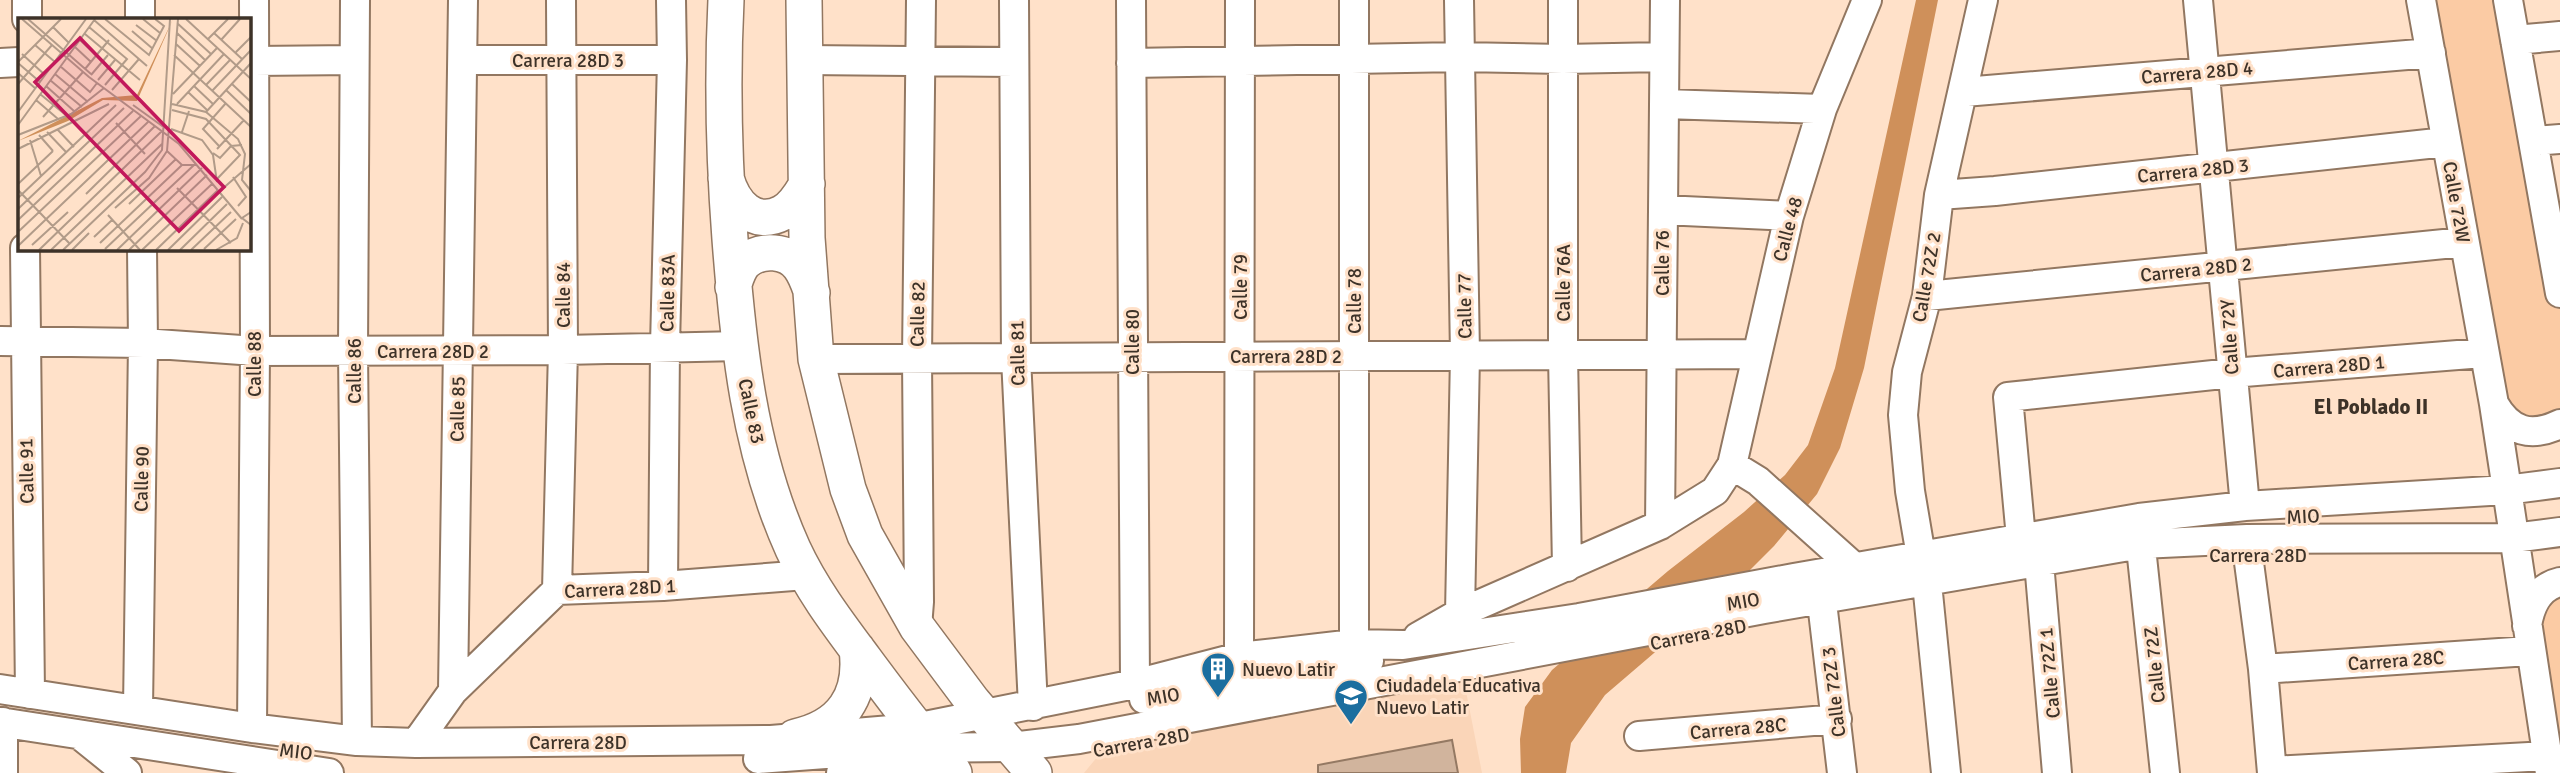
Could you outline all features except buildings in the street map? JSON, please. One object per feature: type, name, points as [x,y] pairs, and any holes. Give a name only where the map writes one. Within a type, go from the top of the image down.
[{"type":"main road","name":"Calle 83","points":[[726,0],[726,178],[733,287],[751,420],[792,547],[806,575],[857,649],[937,754]]},
{"type":"main road","points":[[804,0],[807,238],[816,359],[840,464],[864,535],[917,627],[1010,745]]},
{"type":"main road","points":[[726,178],[731,196],[744,211],[763,217],[782,214],[797,201],[807,184]]},
{"type":"main road","points":[[733,287],[737,273],[746,261],[760,254],[774,252],[789,257],[800,266],[812,293]]},
{"type":"main road","points":[[795,737],[812,733],[827,725],[840,714],[850,700],[858,676],[857,649]]},
{"type":"street","points":[[27,0],[27,18]]},
{"type":"street","points":[[140,0],[140,18]]},
{"type":"street","name":"Calle 88","points":[[252,728],[255,351],[251,61],[254,0]]},
{"type":"street","name":"Calle 86","points":[[355,0],[357,741]]},
{"type":"street","name":"Calle 85","points":[[453,691],[463,0]]},
{"type":"street","name":"Calle 84","points":[[557,590],[563,350],[561,0]]},
{"type":"street","name":"Calle 83A","points":[[663,586],[665,346],[673,61],[671,0]]},
{"type":"street","name":"Calle 82","points":[[917,627],[916,358],[921,0]]},
{"type":"street","name":"Calle 81","points":[[1014,0],[1016,358],[1033,706]]},
{"type":"street","name":"Calle 80","points":[[1131,0],[1135,684]]},
{"type":"street","name":"Calle 79","points":[[1240,0],[1240,657]]},
{"type":"street","name":"Calle 78","points":[[1354,0],[1354,644]]},
{"type":"street","name":"Calle 77","points":[[1459,0],[1465,355],[1460,613]]},
{"type":"street","name":"Calle 76A","points":[[1563,0],[1563,355],[1567,567]]},
{"type":"street","name":"Calle 76","points":[[1660,525],[1665,0]]},
{"type":"street","name":"Calle 48","points":[[1732,465],[1789,216],[1822,108],[1867,0]]},
{"type":"street","name":"Calle 72Z 2","points":[[1921,556],[1910,491],[1903,415],[1907,372],[1927,296],[1939,195],[1983,0]]},
{"type":"street","name":"Calle 72Y","points":[[2198,0],[2245,506]]},
{"type":"street","name":"Calle 72W","points":[[2421,0],[2494,404],[2548,764]]},
{"type":"street","points":[[2508,0],[2515,40],[2547,140],[2560,293]]},
{"type":"street","points":[[2515,40],[2560,36]]},
{"type":"street","name":"Carrera 28D 4","points":[[1964,92],[2431,53]]},
{"type":"street","points":[[1131,63],[1460,57],[1664,57]]},
{"type":"street","points":[[251,61],[354,60]]},
{"type":"street","name":"Carrera 28D 3","points":[[463,60],[673,61]]},
{"type":"street","points":[[805,60],[1014,62]]},
{"type":"street","points":[[0,63],[18,62]]},
{"type":"street","points":[[1664,104],[1822,108]]},
{"type":"street","name":"Carrera 28D 3","points":[[1939,195],[2446,142]]},
{"type":"street","points":[[1663,210],[1789,216]]},
{"type":"street","name":"Carrera 28D 2","points":[[1927,296],[2464,242]]},
{"type":"street","name":"Calle 91","points":[[25,250],[12,342],[30,694]]},
{"type":"street","name":"Calle 90","points":[[138,709],[142,250]]},
{"type":"street","name":"Carrera 28D 2","points":[[12,342],[143,343],[255,351],[563,350],[740,346]]},
{"type":"street","name":"Carrera 28D 2","points":[[816,359],[1756,354]]},
{"type":"street","name":"Carrera 28D 1","points":[[2021,538],[2008,397],[2231,373],[2483,354]]},
{"type":"street","points":[[2494,404],[2502,418],[2515,428],[2531,432],[2547,430],[2560,424]]},
{"type":"street","points":[[1403,645],[1460,613],[1660,525],[1715,491],[1732,465],[1758,481],[1854,567]]},
{"type":"street","name":"Carrera 28D","points":[[0,688],[252,728],[357,741],[416,743],[771,740],[795,737],[937,754],[1010,745],[1103,750],[1534,660],[1772,601],[1854,567],[2139,518],[2245,506],[2507,498],[2560,483]]},
{"type":"street","name":"MIO","points":[[1772,601],[2140,531],[2246,518],[2507,498],[2560,500]]},
{"type":"street","name":"MIO","points":[[1772,601],[2141,544],[2247,539],[2514,546],[2560,532]]},
{"type":"street","name":"Carrera 28D","points":[[1010,745],[1033,706],[1240,657],[1354,644],[1403,645],[1772,601],[1823,611],[2142,556],[2514,546],[2560,551]]},
{"type":"street","points":[[2248,555],[2263,669],[2272,772],[2548,764]]},
{"type":"street","name":"Calle 72Z","points":[[2142,556],[2165,773]]},
{"type":"street","name":"Calle 72Z 1","points":[[2040,574],[2057,773]]},
{"type":"street","name":"Carrera 28D 1","points":[[416,743],[453,691],[557,590],[663,586],[806,575]]},
{"type":"street","name":"Calle 72W","points":[[2528,640],[2529,610],[2539,593],[2560,582]]},
{"type":"street","points":[[1928,593],[1946,773]]},
{"type":"street","name":"Calle 72Z 3","points":[[1823,611],[1842,773]]},
{"type":"street","name":"MIO","points":[[1010,745],[1073,712],[1355,662],[1463,651],[1572,625]]},
{"type":"street","name":"Carrera 28C","points":[[2263,669],[2528,640]]},
{"type":"street","points":[[4,773],[1,716],[78,734],[329,773]]},
{"type":"street","name":"MIO","points":[[1,716],[356,759],[772,759],[937,754]]},
{"type":"street","name":"Carrera 28C","points":[[1639,736],[1836,719]]},
{"type":"street","points":[[78,734],[127,773]]},
{"type":"street","name":"Carrera 28D","points":[[841,773],[890,772],[937,754],[1010,745]]},
{"type":"shaded area","points":[[1916,0],[1938,0],[1864,368],[1840,448],[1817,494],[1774,546],[1744,576],[1605,695],[1571,743],[1566,773],[1521,773],[1520,739],[1525,707],[1552,670],[1668,571],[1744,512],[1785,475],[1808,445],[1835,368]]},
{"type":"shaded area","points":[[2421,0],[2508,0],[2560,293],[2560,424],[2502,418]]},
{"type":"shaded area","points":[[2560,582],[2560,773],[2550,773],[2539,593]]},
{"type":"shaded area","name":"Ciudadela Educativa Nuevo Latir","points":[[1464,681],[1482,773],[1084,773],[1103,750]]},
{"type":"place","name":"Nuevo Latir","points":[[1218,699]]},
{"type":"place","name":"Ciudadela Educativa Nuevo Latir","points":[[1351,726]]},
{"type":"district","name":"El Poblado II","points":[[2371,407]]}]
